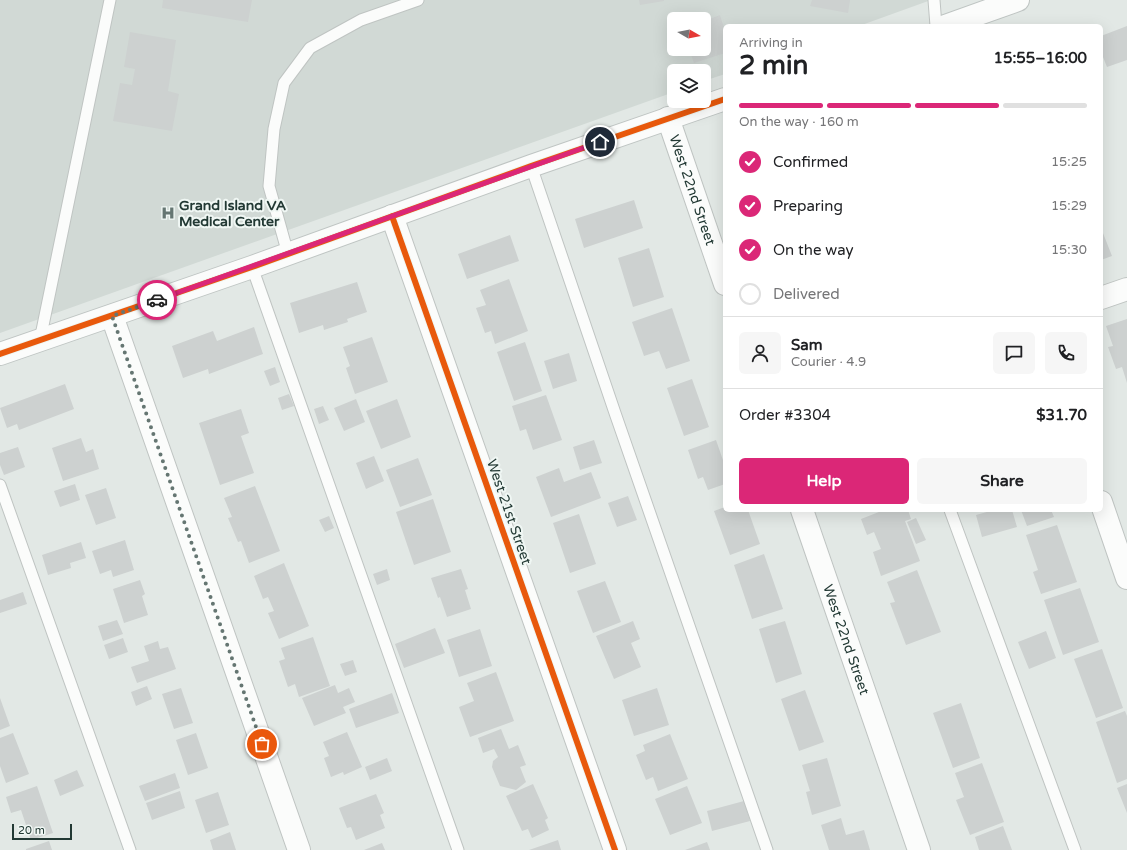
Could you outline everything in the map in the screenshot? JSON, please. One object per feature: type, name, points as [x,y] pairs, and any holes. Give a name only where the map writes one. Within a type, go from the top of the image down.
[{"type":"street","points":[[951,24],[1018,0]]},
{"type":"street","points":[[0,354],[252,267],[531,166],[723,100]]},
{"type":"street","name":"West 22nd Street","points":[[668,118],[723,278]]},
{"type":"street","name":"West 21st Street","points":[[392,216],[616,850]]},
{"type":"street","points":[[1103,297],[1127,289]]},
{"type":"street","points":[[112,316],[299,850]]},
{"type":"street","points":[[1103,508],[1127,578]]},
{"type":"street","name":"West 22nd Street","points":[[803,512],[919,850]]},
{"type":"lane","points":[[40,340],[110,0]]},
{"type":"lane","points":[[288,254],[269,186],[274,129],[284,83],[310,48],[361,20],[418,0]]},
{"type":"lane","points":[[934,0],[936,24]]},
{"type":"lane","points":[[531,166],[767,850]]},
{"type":"lane","points":[[252,267],[458,850]]},
{"type":"lane","points":[[0,485],[130,850]]},
{"type":"lane","points":[[951,512],[1075,850]]},
{"type":"shaded area","name":"Grand Island VA Medical Center","points":[[0,0],[931,0],[865,24],[723,24],[723,75],[711,79],[711,64],[667,64],[667,95],[0,333]]},
{"type":"building","points":[[163,0],[252,0],[248,22],[162,8]]},
{"type":"building","points":[[639,0],[664,0],[664,1],[640,5]]},
{"type":"building","points":[[812,0],[850,0],[848,13],[810,6]]},
{"type":"building","points":[[720,15],[723,25],[723,54],[694,63],[692,56],[711,56],[711,18]]},
{"type":"building","points":[[1127,26],[1127,60],[1107,67],[1103,57],[1103,35]]},
{"type":"building","points":[[130,32],[176,40],[168,91],[179,94],[172,131],[113,121],[120,83],[132,85],[135,69],[124,67]]},
{"type":"building","points":[[634,200],[643,228],[584,248],[575,219]]},
{"type":"building","points":[[1103,233],[1112,256],[1103,259]]},
{"type":"building","points":[[510,235],[519,261],[467,279],[458,254]]},
{"type":"building","points":[[649,248],[664,297],[633,307],[618,258]]},
{"type":"building","points":[[509,279],[528,331],[495,344],[491,331],[485,333],[476,308],[486,305],[480,290]]},
{"type":"building","points":[[357,282],[367,312],[347,319],[348,322],[324,330],[323,325],[299,333],[290,303]]},
{"type":"building","points":[[672,308],[690,361],[666,369],[659,351],[644,356],[632,322]]},
{"type":"building","points":[[1127,319],[1127,383],[1122,367],[1116,369],[1108,347],[1113,346],[1106,326]]},
{"type":"building","points":[[254,327],[263,354],[209,374],[208,369],[183,378],[172,346],[213,331],[217,341]]},
{"type":"building","points":[[372,337],[388,382],[355,394],[346,368],[350,366],[343,347]]},
{"type":"building","points":[[525,342],[542,391],[514,401],[497,352]]},
{"type":"building","points":[[569,353],[577,381],[553,389],[544,361]]},
{"type":"building","points":[[275,367],[280,382],[270,386],[264,371]]},
{"type":"building","points":[[692,379],[709,427],[684,436],[667,388]]},
{"type":"building","points":[[65,384],[74,409],[19,430],[17,424],[7,428],[0,408]]},
{"type":"building","points":[[289,394],[294,406],[282,410],[278,398]]},
{"type":"building","points":[[546,395],[562,440],[533,450],[526,429],[520,431],[512,406]]},
{"type":"building","points":[[356,399],[365,422],[344,431],[334,408]]},
{"type":"building","points":[[397,399],[411,437],[381,449],[366,411]]},
{"type":"building","points":[[323,406],[329,420],[319,424],[314,409]]},
{"type":"building","points":[[241,409],[249,433],[241,436],[254,473],[220,485],[199,423]]},
{"type":"building","points":[[81,438],[86,452],[93,449],[99,469],[63,481],[52,448]]},
{"type":"building","points":[[594,440],[602,463],[580,470],[573,447]]},
{"type":"building","points":[[716,440],[723,460],[723,485],[708,490],[703,477],[698,479],[688,450]]},
{"type":"building","points":[[18,447],[25,467],[4,475],[0,465],[0,453]]},
{"type":"building","points":[[374,456],[384,481],[366,489],[356,463]]},
{"type":"building","points":[[418,458],[432,495],[400,507],[386,470]]},
{"type":"building","points":[[559,468],[564,482],[591,472],[601,498],[551,517],[536,477]]},
{"type":"building","points":[[75,484],[80,500],[60,507],[54,491]]},
{"type":"building","points":[[255,486],[280,551],[249,563],[241,541],[238,542],[228,518],[232,517],[224,498]]},
{"type":"building","points":[[106,488],[116,518],[96,525],[85,495]]},
{"type":"building","points":[[628,496],[637,520],[617,527],[608,503]]},
{"type":"building","points":[[433,499],[451,552],[414,565],[396,512]]},
{"type":"building","points":[[723,508],[723,512],[749,512],[760,544],[730,555],[714,511]]},
{"type":"building","points":[[879,512],[909,512],[911,519],[905,521],[920,561],[881,576],[873,552],[881,549],[874,532],[867,535],[861,519]]},
{"type":"building","points":[[987,512],[1013,512],[1017,527],[982,537],[976,515]]},
{"type":"building","points":[[1022,512],[1052,512],[1054,517],[1027,526]]},
{"type":"building","points":[[579,514],[596,564],[570,573],[553,523]]},
{"type":"building","points":[[329,516],[334,528],[325,532],[319,520]]},
{"type":"building","points":[[916,518],[926,540],[916,544],[907,522]]},
{"type":"building","points":[[1057,525],[1077,582],[1041,594],[1033,572],[1038,570],[1026,535]]},
{"type":"building","points":[[125,540],[134,570],[113,577],[111,570],[100,574],[92,551]]},
{"type":"building","points":[[81,542],[86,558],[70,563],[71,568],[48,575],[42,555]]},
{"type":"building","points":[[764,554],[783,609],[752,619],[734,565]]},
{"type":"building","points":[[284,563],[309,626],[279,639],[268,613],[274,611],[268,597],[263,599],[254,576]]},
{"type":"building","points":[[387,569],[390,580],[377,585],[373,574]]},
{"type":"building","points":[[461,569],[468,589],[465,590],[471,609],[447,617],[431,578]]},
{"type":"building","points":[[917,570],[941,632],[906,645],[890,603],[895,602],[887,582]]},
{"type":"building","points":[[140,580],[145,594],[142,596],[148,615],[124,623],[113,589]]},
{"type":"building","points":[[605,581],[621,622],[593,633],[577,591]]},
{"type":"building","points":[[1080,588],[1099,642],[1063,655],[1044,600]]},
{"type":"building","points":[[23,592],[27,604],[0,613],[0,600]]},
{"type":"building","points":[[117,620],[123,634],[103,641],[98,626]]},
{"type":"building","points":[[633,621],[640,639],[631,643],[641,667],[614,679],[596,636]]},
{"type":"building","points":[[785,621],[802,674],[776,683],[759,629]]},
{"type":"building","points":[[435,628],[445,653],[404,668],[395,644]]},
{"type":"building","points":[[480,629],[492,666],[459,677],[447,640]]},
{"type":"building","points":[[1046,631],[1056,658],[1029,669],[1018,642]]},
{"type":"building","points":[[313,637],[330,686],[299,697],[295,684],[288,687],[279,661],[285,659],[281,648]]},
{"type":"building","points":[[123,638],[128,652],[109,659],[104,645]]},
{"type":"building","points":[[158,641],[160,649],[168,647],[176,669],[137,683],[131,667],[149,661],[144,646]]},
{"type":"building","points":[[1102,649],[1123,708],[1096,718],[1074,659]]},
{"type":"building","points":[[353,660],[357,672],[345,676],[340,664]]},
{"type":"building","points":[[496,672],[514,721],[470,737],[459,707],[474,701],[467,683]]},
{"type":"building","points":[[335,685],[338,693],[349,688],[355,702],[343,707],[346,713],[314,726],[302,698]]},
{"type":"building","points":[[147,686],[152,699],[136,706],[131,692]]},
{"type":"building","points":[[181,688],[193,723],[174,729],[162,694]]},
{"type":"building","points":[[657,688],[669,725],[634,736],[622,700]]},
{"type":"building","points":[[805,690],[824,742],[799,751],[781,699]]},
{"type":"building","points":[[392,693],[399,713],[356,728],[349,709]]},
{"type":"building","points":[[0,698],[10,726],[0,730]]},
{"type":"building","points":[[961,703],[980,758],[953,768],[933,713]]},
{"type":"building","points":[[1125,711],[1127,716],[1127,779],[1117,783],[1096,722]]},
{"type":"building","points":[[501,729],[509,749],[518,745],[526,765],[520,767],[526,782],[516,790],[500,786],[492,767],[493,761],[498,757],[494,749],[483,753],[478,738]]},
{"type":"building","points":[[347,732],[362,767],[344,775],[343,772],[331,777],[324,758],[329,756],[323,742]]},
{"type":"building","points":[[13,733],[29,774],[6,783],[0,766],[0,738]]},
{"type":"building","points":[[196,733],[208,768],[188,775],[176,740]]},
{"type":"building","points":[[670,734],[688,779],[658,791],[653,777],[646,780],[636,755],[645,751],[643,745]]},
{"type":"building","points":[[387,758],[392,771],[370,780],[365,767]]},
{"type":"building","points":[[827,758],[841,806],[812,815],[806,792],[810,791],[802,765]]},
{"type":"building","points":[[982,763],[1004,822],[970,835],[956,800],[964,797],[955,773]]},
{"type":"building","points":[[77,770],[84,786],[60,796],[54,780]]},
{"type":"building","points":[[175,773],[180,788],[145,801],[139,786]]},
{"type":"building","points":[[533,784],[548,818],[545,820],[549,830],[532,838],[528,829],[522,831],[506,796]]},
{"type":"building","points":[[1127,784],[1127,813],[1117,788]]},
{"type":"building","points":[[37,786],[53,833],[31,840],[21,810],[11,813],[6,797]]},
{"type":"building","points":[[687,786],[702,823],[670,835],[655,799]]},
{"type":"building","points":[[180,791],[185,808],[152,820],[146,803]]},
{"type":"building","points":[[218,792],[229,825],[206,833],[195,800]]},
{"type":"building","points":[[376,794],[384,813],[380,815],[385,828],[356,840],[351,827],[347,828],[339,808]]},
{"type":"building","points":[[744,801],[750,821],[712,831],[707,811]]},
{"type":"building","points":[[841,818],[846,835],[864,830],[870,850],[829,850],[821,825]]},
{"type":"building","points":[[1003,826],[1012,850],[979,850],[975,837]]},
{"type":"building","points":[[230,832],[236,850],[213,850],[210,840]]},
{"type":"building","points":[[558,840],[561,850],[529,850]]},
{"type":"building","points":[[49,841],[52,850],[26,850],[26,849]]},
{"type":"building","points":[[707,842],[710,850],[685,850]]},
{"type":"building","points":[[382,843],[385,850],[364,850]]},
{"type":"cycle path","points":[[0,354],[252,267],[531,166],[723,100]]},
{"type":"cycle path","points":[[392,216],[615,850]]},
{"type":"way so far","points":[[157,300],[112,316],[262,744]]},
{"type":"place","name":"Grand Island VA Medical Center","points":[[168,213]]},
{"type":"route","points":[[157,300],[600,142]]}]
